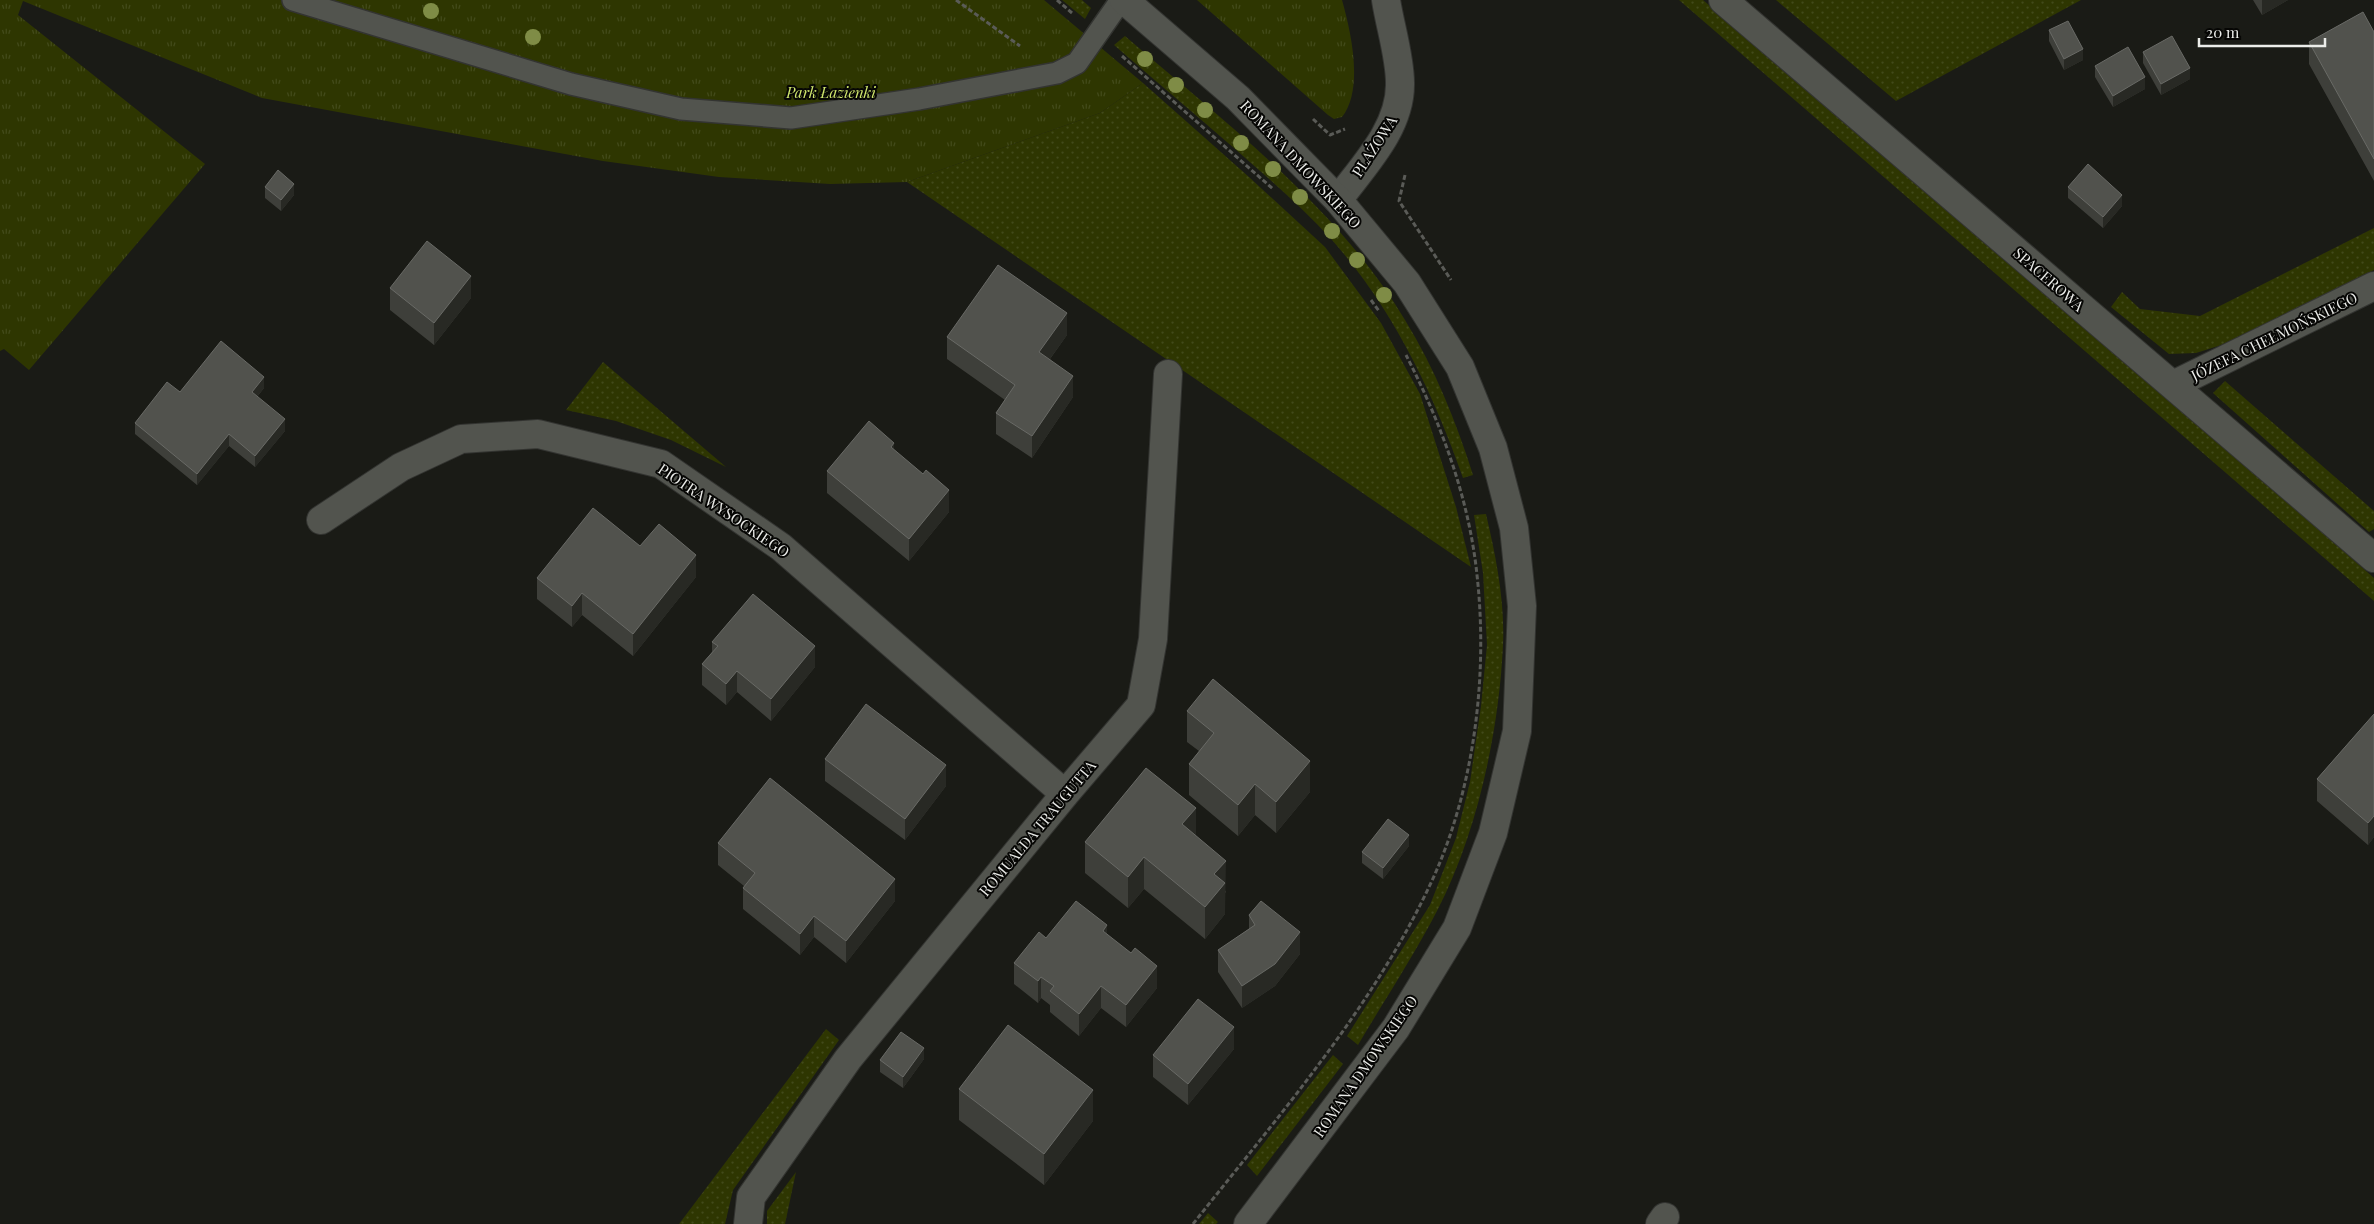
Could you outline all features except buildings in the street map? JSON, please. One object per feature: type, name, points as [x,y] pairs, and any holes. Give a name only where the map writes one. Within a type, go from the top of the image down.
[{"type":"street","name":"ROMANA DMOWSKIEGO","points":[[1122,0],[1238,98],[1338,200],[1407,283],[1460,367],[1493,448],[1514,528],[1522,606],[1517,732],[1493,833],[1457,928],[1396,1028],[1248,1224]]},
{"type":"street","name":"PLAŻOWA","points":[[1338,200],[1380,142],[1396,113],[1400,84],[1386,0]]},
{"type":"street","name":"SPACEROWA","points":[[1723,0],[2374,558]]},
{"type":"street","name":"JÓZEFA CHEŁMOŃSKIEGO","points":[[2173,385],[2374,286]]},
{"type":"street","name":"ROMUALDA TRAUGUTTA","points":[[748,1224],[751,1197],[848,1059],[1065,794],[1141,705],[1153,639],[1168,374]]},
{"type":"street","name":"PIOTRA WYSOCKIEGO","points":[[321,520],[401,467],[461,439],[538,434],[661,464],[781,547],[1065,794]]},
{"type":"lane","points":[[293,0],[571,84],[690,110],[791,118],[919,99],[1057,73],[1077,63],[1122,0]]},
{"type":"path","points":[[956,0],[1057,73]]},
{"type":"path","points":[[1057,0],[1277,193]]},
{"type":"path","points":[[1310,116],[1330,135],[1359,124],[1380,142],[1406,169],[1398,201],[1445,269],[1454,287]]},
{"type":"path","points":[[1366,294],[1381,314]]},
{"type":"path","points":[[1193,1224],[1323,1058],[1400,940],[1435,873],[1451,831],[1463,787],[1471,748],[1476,707],[1480,633],[1477,575],[1458,483],[1443,434],[1403,349]]},
{"type":"green space","name":"Park Łazienki","points":[[0,0],[1044,0],[1143,83],[1100,113],[907,182],[830,184],[719,177],[603,161],[262,98],[23,1],[18,15],[205,164],[29,370],[4,349],[0,351]]},
{"type":"green space","points":[[1062,0],[1082,0],[1091,8],[1085,19]]},
{"type":"green space","points":[[1197,0],[1342,0],[1352,44],[1354,76],[1353,91],[1349,105],[1342,117],[1334,119],[1328,115]]},
{"type":"green space","points":[[1679,0],[1703,0],[2166,395],[2374,578],[2374,601]]},
{"type":"green space","points":[[1776,0],[2081,0],[1896,101]]},
{"type":"green space","points":[[1125,36],[1239,133],[1277,168],[1347,240],[1378,279],[1405,320],[1426,357],[1452,415],[1473,475],[1463,478],[1438,414],[1409,353],[1374,294],[1354,267],[1321,228],[1285,193],[1114,45]]},
{"type":"green space","points":[[1143,83],[1325,247],[1381,323],[1420,394],[1456,507],[1471,567],[907,182],[1100,113]]},
{"type":"green space","points":[[2374,228],[2374,270],[2228,343],[2196,353],[2169,354],[2111,307],[2122,292],[2140,309],[2200,316]]},
{"type":"green space","points":[[603,362],[726,467],[671,440],[616,421],[566,410]]},
{"type":"green space","points":[[2225,381],[2374,511],[2374,529],[2369,532],[2213,393]]},
{"type":"green space","points":[[1486,514],[1499,579],[1503,612],[1503,645],[1497,712],[1484,782],[1464,849],[1437,911],[1358,1045],[1347,1036],[1430,905],[1456,838],[1470,782],[1481,706],[1487,645],[1483,573],[1474,515]]},
{"type":"green space","points":[[826,1029],[839,1040],[733,1190],[725,1224],[679,1224]]},
{"type":"green space","points":[[1333,1055],[1343,1064],[1257,1176],[1247,1165]]},
{"type":"green space","points":[[796,1172],[785,1224],[767,1224],[767,1211]]},
{"type":"green space","points":[[1208,1213],[1218,1222],[1216,1224],[1199,1224]]}]
